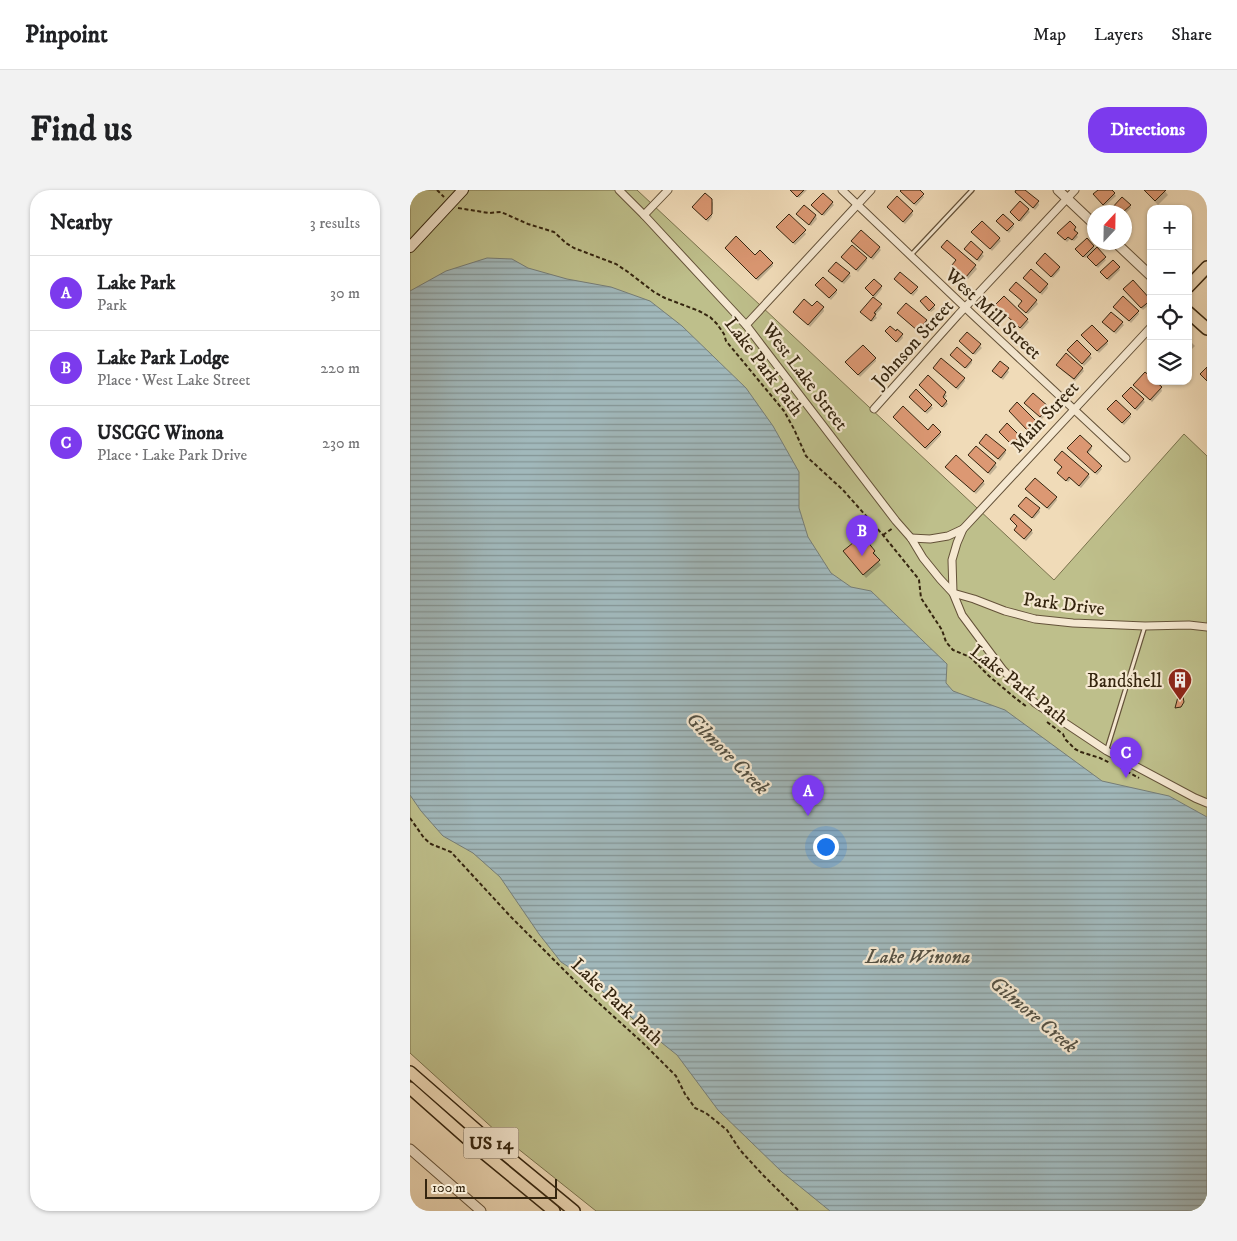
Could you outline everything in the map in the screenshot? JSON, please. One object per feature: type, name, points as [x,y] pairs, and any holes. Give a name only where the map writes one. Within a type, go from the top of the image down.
[{"type":"main road","points":[[410,247],[463,190]]},
{"type":"main road","points":[[1192,283],[1207,267]]},
{"type":"main road","points":[[1192,316],[1207,329]]},
{"type":"main road","name":"US 14","points":[[410,1072],[574,1211]]},
{"type":"main road","name":"US 14","points":[[410,1088],[480,1150],[554,1211]]},
{"type":"street","name":"West Lake Street","points":[[619,190],[746,324],[911,538],[923,558],[953,593]]},
{"type":"street","points":[[644,215],[668,190]]},
{"type":"street","name":"West Mill Street","points":[[842,190],[1126,458]]},
{"type":"street","points":[[746,324],[871,190]]},
{"type":"street","points":[[1058,190],[1087,217]]},
{"type":"street","name":"Johnson Street","points":[[874,409],[1075,190]]},
{"type":"street","points":[[1123,250],[1147,272]]},
{"type":"street","name":"Main Street","points":[[953,593],[952,560],[956,543],[963,529],[1147,331]]},
{"type":"street","name":"Main Street","points":[[911,538],[930,539],[948,536],[963,529]]},
{"type":"street","points":[[953,593],[962,615],[1003,670],[1035,703],[1107,751],[1207,803]]},
{"type":"street","name":"Park Drive","points":[[953,593],[974,598],[1005,611],[1035,618],[1073,623],[1207,627]]},
{"type":"street","points":[[410,1149],[481,1211]]},
{"type":"lane","points":[[910,255],[972,190]]},
{"type":"lane","points":[[1107,751],[1145,626]]},
{"type":"path","name":"Lake Park Path","points":[[457,208],[489,213],[501,212],[528,224],[554,232],[574,248],[616,264],[654,292],[710,317],[724,334],[726,341],[784,412],[806,456],[843,490],[917,577],[921,598],[942,630],[949,646],[953,650],[970,657],[1029,708]]},
{"type":"path","points":[[883,536],[898,523]]},
{"type":"path","name":"Lake Park Path","points":[[1043,719],[1063,734],[1065,739],[1075,749],[1114,764]]},
{"type":"path","points":[[1121,768],[1143,779]]},
{"type":"path","name":"Lake Park Path","points":[[410,818],[424,838],[431,844],[451,852],[511,917],[580,986],[643,1043],[676,1076],[695,1108],[706,1113],[727,1130],[740,1150],[799,1211]]},
{"type":"green space","name":"Lake Winona","points":[[410,190],[637,190],[1054,580],[1184,434],[1207,456],[1207,1211],[596,1211],[497,1132],[410,1053]]},
{"type":"water","name":"Lake Winona","points":[[487,258],[512,259],[528,268],[567,279],[611,287],[650,301],[682,326],[746,388],[773,426],[799,472],[799,508],[808,537],[831,573],[851,587],[871,591],[947,664],[946,683],[953,691],[1005,710],[1102,781],[1169,796],[1207,817],[1207,1211],[830,1211],[782,1172],[718,1110],[677,1055],[642,1027],[592,982],[561,962],[539,934],[500,877],[473,853],[443,836],[421,811],[410,795],[410,291],[446,271]]},
{"type":"building","points":[[790,190],[804,190],[797,197]]},
{"type":"building","points":[[901,190],[920,190],[924,194],[914,204]]},
{"type":"building","points":[[1016,190],[1025,190],[1039,201],[1033,208],[1015,192]]},
{"type":"building","points":[[1098,190],[1112,190],[1115,193],[1103,205],[1093,194]]},
{"type":"building","points":[[1144,190],[1166,190],[1155,201]]},
{"type":"building","points":[[705,193],[712,199],[712,214],[706,220],[692,207]]},
{"type":"building","points":[[823,193],[833,202],[822,215],[811,205]]},
{"type":"building","points":[[897,196],[913,211],[903,222],[887,207]]},
{"type":"building","points":[[1122,197],[1131,205],[1115,205]]},
{"type":"building","points":[[1020,201],[1029,209],[1019,221],[1010,212]]},
{"type":"building","points":[[804,205],[816,215],[809,225],[796,214]]},
{"type":"building","points":[[789,214],[806,230],[793,243],[776,227]]},
{"type":"building","points":[[1003,214],[1014,224],[1007,231],[996,221]]},
{"type":"building","points":[[982,221],[1000,238],[990,249],[971,232]]},
{"type":"building","points":[[1070,221],[1076,227],[1074,230],[1078,233],[1072,240],[1068,237],[1065,240],[1057,233]]},
{"type":"building","points":[[861,230],[880,247],[871,258],[851,241]]},
{"type":"building","points":[[736,236],[755,255],[760,250],[773,263],[756,279],[725,248]]},
{"type":"building","points":[[1087,238],[1087,250],[1090,250],[1083,257],[1075,249]]},
{"type":"building","points":[[947,240],[976,265],[966,277],[952,265],[956,260],[941,247]]},
{"type":"building","points":[[971,241],[983,252],[977,260],[964,249]]},
{"type":"building","points":[[852,245],[867,258],[856,270],[841,257]]},
{"type":"building","points":[[1094,250],[1100,250],[1106,257],[1096,266],[1087,257]]},
{"type":"building","points":[[1045,253],[1060,267],[1051,277],[1036,263]]},
{"type":"building","points":[[1113,260],[1120,267],[1107,279],[1100,272]]},
{"type":"building","points":[[836,262],[850,273],[842,282],[828,271]]},
{"type":"building","points":[[1031,269],[1048,284],[1040,293],[1023,278]]},
{"type":"building","points":[[900,272],[918,287],[911,294],[894,279]]},
{"type":"building","points":[[823,277],[837,290],[829,298],[815,285]]},
{"type":"building","points":[[874,279],[882,286],[873,296],[865,288]]},
{"type":"building","points":[[1133,280],[1147,296],[1147,303],[1141,308],[1123,289]]},
{"type":"building","points":[[1016,282],[1037,300],[1026,313],[1018,306],[1022,301],[1009,290]]},
{"type":"building","points":[[926,296],[935,305],[929,311],[920,301]]},
{"type":"building","points":[[1004,296],[1028,319],[1020,328],[995,305]]},
{"type":"building","points":[[1123,296],[1139,311],[1129,321],[1113,307]]},
{"type":"building","points":[[873,297],[882,304],[874,313],[876,314],[871,321],[860,312]]},
{"type":"building","points":[[804,299],[812,306],[817,301],[824,307],[808,325],[793,312]]},
{"type":"building","points":[[906,303],[927,320],[918,331],[897,313]]},
{"type":"building","points":[[1111,312],[1123,322],[1114,332],[1102,322]]},
{"type":"building","points":[[1092,325],[1108,341],[1097,351],[1081,335]]},
{"type":"building","points":[[890,326],[903,334],[896,342],[885,331]]},
{"type":"building","points":[[967,332],[981,344],[973,354],[959,341]]},
{"type":"building","points":[[1077,340],[1091,354],[1082,364],[1067,350]]},
{"type":"building","points":[[863,345],[876,358],[858,375],[845,362]]},
{"type":"building","points":[[957,347],[972,360],[965,368],[950,355]]},
{"type":"building","points":[[1066,353],[1083,368],[1074,379],[1056,365]]},
{"type":"building","points":[[941,358],[965,378],[956,388],[933,368]]},
{"type":"building","points":[[1000,361],[1009,368],[1001,378],[992,371]]},
{"type":"building","points":[[1207,367],[1207,381],[1200,374]]},
{"type":"building","points":[[1145,372],[1147,374],[1147,385],[1160,385],[1162,387],[1150,400],[1133,385]]},
{"type":"building","points":[[928,375],[946,392],[943,397],[947,401],[942,407],[919,385]]},
{"type":"building","points":[[1131,387],[1144,399],[1135,409],[1122,396]]},
{"type":"building","points":[[916,389],[932,405],[925,412],[909,397]]},
{"type":"building","points":[[1033,393],[1049,407],[1040,417],[1024,403]]},
{"type":"building","points":[[1116,400],[1131,414],[1122,423],[1107,409]]},
{"type":"building","points":[[1017,402],[1036,421],[1027,430],[1009,411]]},
{"type":"building","points":[[903,406],[928,430],[933,424],[941,432],[925,448],[893,417]]},
{"type":"building","points":[[1007,423],[1020,436],[1012,445],[999,432]]},
{"type":"building","points":[[986,434],[1006,450],[998,459],[979,443]]},
{"type":"building","points":[[1080,435],[1092,446],[1087,452],[1102,466],[1095,473],[1067,448]]},
{"type":"building","points":[[976,446],[996,463],[988,473],[968,455]]},
{"type":"building","points":[[1062,451],[1089,474],[1079,486],[1069,477],[1066,481],[1057,473],[1062,467],[1054,460]]},
{"type":"building","points":[[956,455],[984,481],[974,492],[945,467]]},
{"type":"building","points":[[1035,478],[1057,497],[1047,508],[1025,489]]},
{"type":"building","points":[[1026,497],[1040,508],[1032,518],[1018,506]]},
{"type":"building","points":[[1014,514],[1032,530],[1024,539],[1014,530],[1017,526],[1010,519]]},
{"type":"building","points":[[859,538],[864,544],[867,541],[875,551],[873,553],[880,560],[863,575],[843,551]]},
{"type":"building","name":"Bandshell","points":[[1179,693],[1183,697],[1184,702],[1181,707],[1175,708]]},
{"type":"place","name":"Lake Park Lodge","points":[[862,556]]},
{"type":"place","name":"Bandshell","points":[[1180,701]]},
{"type":"place","name":"USCGC Winona","points":[[1126,778]]},
{"type":"place","name":"Lake Park","points":[[808,816]]},
{"type":"water label","name":"Gilmore Creek","points":[[728,753]]},
{"type":"water label","name":"Gilmore Creek","points":[[1034,1014]]}]
